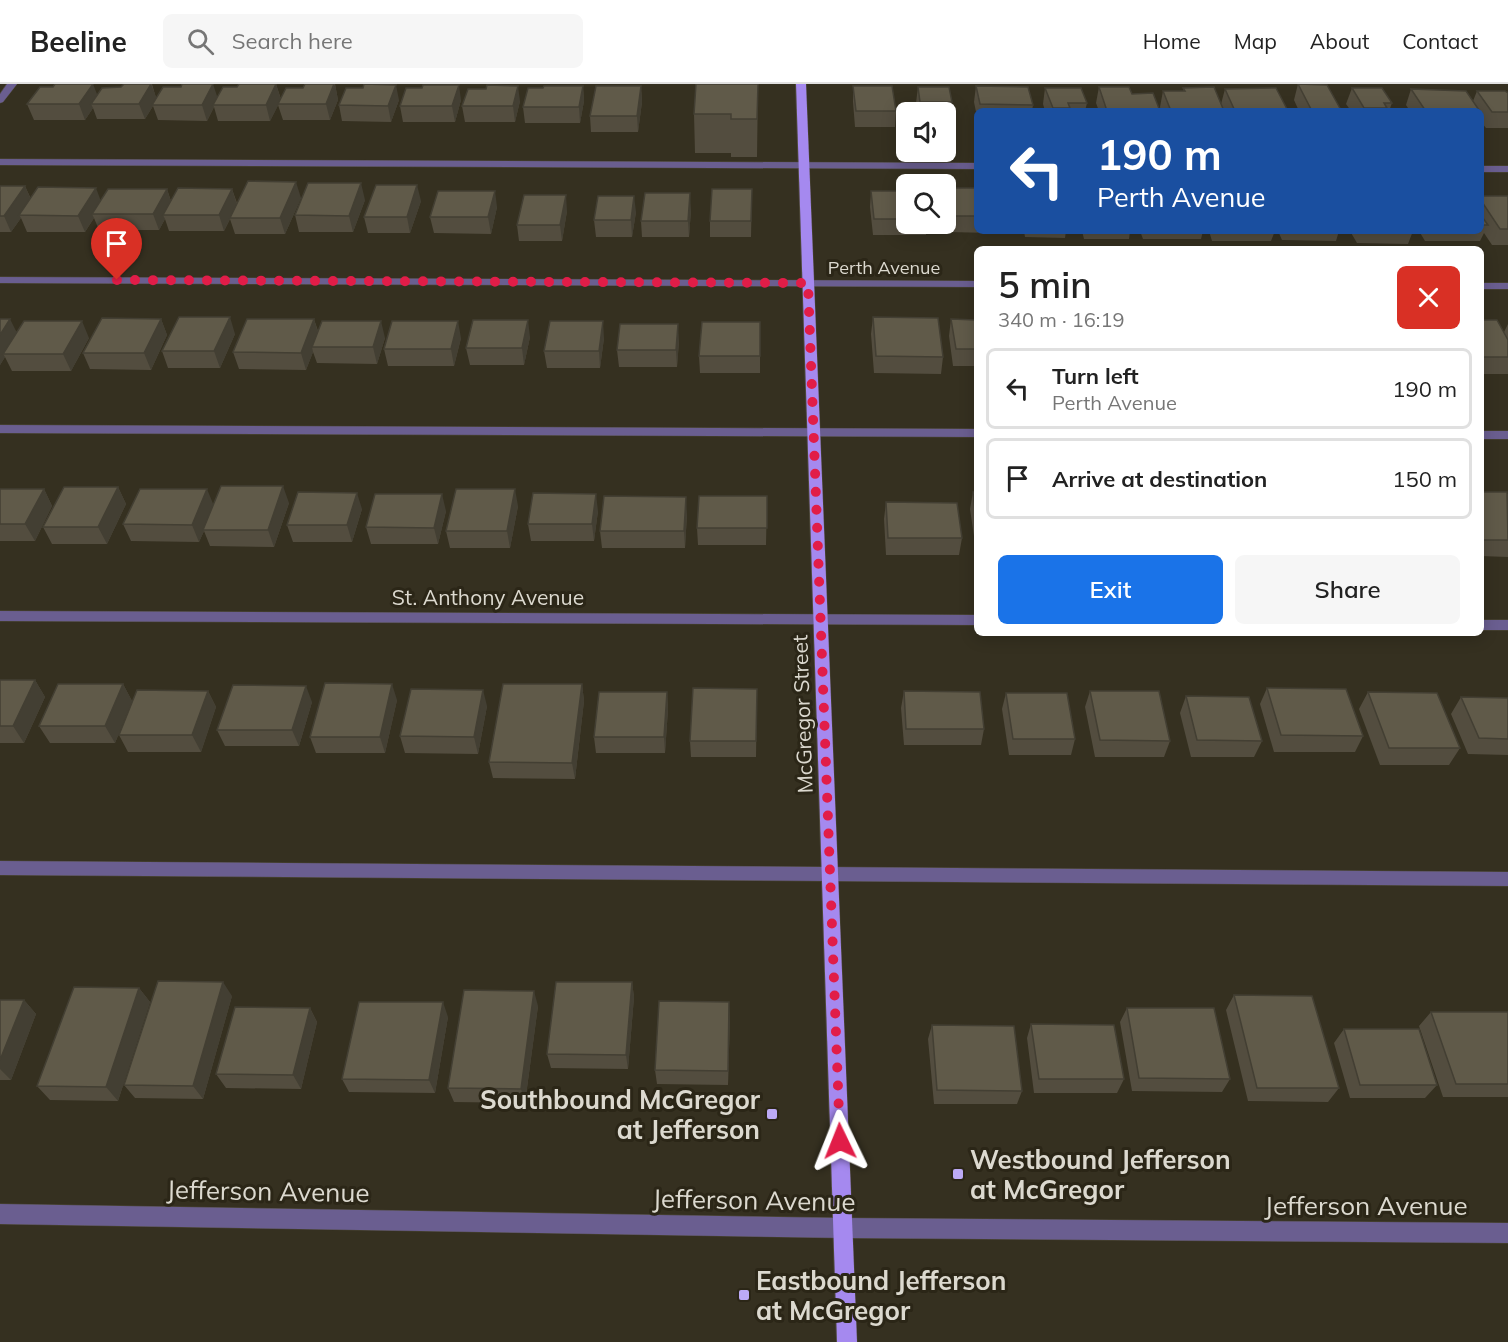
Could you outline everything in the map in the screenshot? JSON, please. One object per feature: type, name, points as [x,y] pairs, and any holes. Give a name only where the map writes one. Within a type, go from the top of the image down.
[{"type":"main road","name":"McGregor Street","points":[[801,84],[847,1342]]},
{"type":"street","points":[[0,100],[12,84]]},
{"type":"street","points":[[0,162],[974,166]]},
{"type":"street","points":[[1484,169],[1508,169]]},
{"type":"street","name":"Perth Avenue","points":[[0,280],[974,284]]},
{"type":"street","points":[[1484,286],[1508,286]]},
{"type":"street","points":[[0,429],[974,433]]},
{"type":"street","points":[[1484,435],[1508,435]]},
{"type":"street","name":"St. Anthony Avenue","points":[[0,616],[974,620]]},
{"type":"street","points":[[1484,625],[1508,625]]},
{"type":"street","points":[[0,868],[1508,879]]},
{"type":"street","name":"Jefferson Avenue","points":[[0,1214],[844,1228],[1508,1233]]},
{"type":"building","points":[[55,84],[93,84],[79,104],[27,104],[40,87],[53,87]]},
{"type":"building","points":[[124,84],[151,84],[139,104],[91,104],[102,88],[121,87]]},
{"type":"building","points":[[182,84],[213,84],[202,105],[152,105],[163,87],[181,87]]},
{"type":"building","points":[[239,84],[276,84],[266,105],[213,105],[223,87],[237,87]]},
{"type":"building","points":[[305,84],[334,84],[326,104],[278,104],[286,88],[303,88]]},
{"type":"building","points":[[364,84],[396,85],[388,106],[339,105],[346,88],[363,88]]},
{"type":"building","points":[[696,84],[758,84],[757,119],[731,119],[731,114],[694,114]]},
{"type":"building","points":[[1298,84],[1327,85],[1340,108],[1310,108]]},
{"type":"building","points":[[423,85],[459,85],[452,106],[400,106],[406,88],[422,88]]},
{"type":"building","points":[[487,85],[518,86],[513,106],[462,106],[468,89],[486,89]]},
{"type":"building","points":[[544,86],[583,86],[579,107],[523,107],[528,88],[543,88]]},
{"type":"building","points":[[596,86],[641,86],[637,116],[590,116]]},
{"type":"building","points":[[853,86],[892,86],[896,111],[856,111]]},
{"type":"building","points":[[976,86],[1028,87],[1033,105],[980,104]]},
{"type":"building","points":[[918,87],[949,87],[952,102],[920,102]]},
{"type":"building","points":[[1099,87],[1129,87],[1132,94],[1153,93],[1159,108],[1106,108]]},
{"type":"building","points":[[1214,87],[1223,108],[1170,108],[1163,91],[1185,91],[1183,88]]},
{"type":"building","points":[[1045,88],[1081,88],[1087,103],[1068,103],[1070,108],[1053,108]]},
{"type":"building","points":[[1276,88],[1286,108],[1234,108],[1225,89]]},
{"type":"building","points":[[1352,88],[1382,88],[1392,103],[1384,103],[1387,108],[1364,108]]},
{"type":"building","points":[[1411,89],[1466,91],[1478,108],[1424,108]]},
{"type":"building","points":[[1477,91],[1505,91],[1508,93],[1508,112],[1492,112]]},
{"type":"building","points":[[248,181],[296,182],[280,218],[230,218]]},
{"type":"building","points":[[308,183],[361,183],[349,216],[295,215]]},
{"type":"building","points":[[376,185],[417,185],[407,217],[364,217]]},
{"type":"building","points":[[0,186],[25,186],[4,216],[0,216]]},
{"type":"building","points":[[38,187],[96,188],[78,216],[19,215]]},
{"type":"building","points":[[178,188],[232,189],[219,215],[163,215]]},
{"type":"building","points":[[956,188],[974,188],[974,216],[956,216]]},
{"type":"building","points":[[108,189],[167,189],[153,214],[92,214]]},
{"type":"building","points":[[712,189],[752,189],[751,221],[710,221]]},
{"type":"building","points":[[438,191],[495,191],[488,217],[430,217]]},
{"type":"building","points":[[871,191],[896,191],[896,219],[874,219]]},
{"type":"building","points":[[645,193],[690,193],[688,221],[641,221]]},
{"type":"building","points":[[524,195],[566,195],[560,225],[517,225]]},
{"type":"building","points":[[598,196],[634,196],[631,220],[594,220]]},
{"type":"building","points":[[1484,196],[1508,196],[1508,229],[1500,229],[1484,205]]},
{"type":"building","points":[[179,317],[230,317],[214,351],[162,351]]},
{"type":"building","points":[[873,317],[938,318],[943,357],[876,356]]},
{"type":"building","points":[[102,318],[161,319],[144,353],[83,353]]},
{"type":"building","points":[[0,319],[10,319],[0,335]]},
{"type":"building","points":[[247,319],[314,319],[301,353],[233,352]]},
{"type":"building","points":[[951,319],[974,320],[974,349],[956,349]]},
{"type":"building","points":[[473,320],[528,320],[522,348],[466,348]]},
{"type":"building","points":[[1484,320],[1497,320],[1508,340],[1508,357],[1484,357]]},
{"type":"building","points":[[24,321],[82,321],[63,354],[3,354]]},
{"type":"building","points":[[322,321],[381,321],[373,347],[312,347]]},
{"type":"building","points":[[392,321],[458,321],[451,349],[384,349]]},
{"type":"building","points":[[550,321],[603,321],[599,351],[544,351]]},
{"type":"building","points":[[702,322],[760,322],[760,356],[699,356]]},
{"type":"building","points":[[620,324],[678,324],[676,350],[617,350]]},
{"type":"building","points":[[221,486],[283,486],[268,530],[203,530]]},
{"type":"building","points":[[64,487],[118,487],[98,527],[43,527]]},
{"type":"building","points":[[0,489],[44,489],[25,524],[0,524]]},
{"type":"building","points":[[140,489],[207,489],[192,525],[123,524]]},
{"type":"building","points":[[456,489],[515,489],[507,531],[446,531]]},
{"type":"building","points":[[298,492],[357,493],[347,525],[287,525]]},
{"type":"building","points":[[1484,492],[1507,492],[1508,540],[1484,540]]},
{"type":"building","points":[[533,493],[596,494],[592,524],[528,524]]},
{"type":"building","points":[[375,494],[442,494],[434,528],[366,527]]},
{"type":"building","points":[[604,496],[686,497],[684,531],[600,531]]},
{"type":"building","points":[[699,496],[767,496],[767,528],[697,528]]},
{"type":"building","points":[[886,502],[957,503],[962,538],[888,538]]},
{"type":"building","points":[[0,680],[35,680],[13,726],[0,726]]},
{"type":"building","points":[[325,683],[392,684],[380,737],[310,737]]},
{"type":"building","points":[[58,684],[123,684],[105,726],[39,726]]},
{"type":"building","points":[[503,684],[582,684],[572,763],[489,762]]},
{"type":"building","points":[[233,685],[306,686],[292,730],[217,730]]},
{"type":"building","points":[[693,688],[757,689],[756,741],[690,741]]},
{"type":"building","points":[[1267,688],[1346,689],[1363,736],[1281,735]]},
{"type":"building","points":[[411,689],[483,690],[474,737],[400,736]]},
{"type":"building","points":[[137,690],[208,691],[192,735],[119,735]]},
{"type":"building","points":[[904,691],[980,692],[984,729],[906,729]]},
{"type":"building","points":[[1090,691],[1159,691],[1170,741],[1100,740]]},
{"type":"building","points":[[599,692],[667,692],[664,737],[594,737]]},
{"type":"building","points":[[1368,692],[1437,693],[1460,748],[1389,748]]},
{"type":"building","points":[[1006,693],[1067,693],[1075,739],[1013,739]]},
{"type":"building","points":[[1186,696],[1249,697],[1262,741],[1197,740]]},
{"type":"building","points":[[1461,697],[1508,698],[1508,739],[1479,738]]},
{"type":"building","points":[[158,981],[223,982],[193,1086],[124,1085]]},
{"type":"building","points":[[556,982],[632,982],[626,1055],[547,1054]]},
{"type":"building","points":[[74,987],[139,988],[106,1087],[37,1086]]},
{"type":"building","points":[[464,990],[534,991],[521,1089],[448,1088]]},
{"type":"building","points":[[1234,995],[1312,996],[1339,1088],[1257,1088]]},
{"type":"building","points":[[0,1000],[24,1000],[0,1060]]},
{"type":"building","points":[[659,1001],[729,1002],[728,1071],[655,1070]]},
{"type":"building","points":[[359,1002],[443,1002],[429,1080],[342,1079]]},
{"type":"building","points":[[235,1007],[310,1008],[293,1075],[216,1074]]},
{"type":"building","points":[[1127,1008],[1214,1008],[1230,1079],[1139,1078]]},
{"type":"building","points":[[1431,1012],[1508,1012],[1508,1084],[1456,1084]]},
{"type":"building","points":[[1031,1024],[1114,1025],[1124,1079],[1039,1079]]},
{"type":"building","points":[[932,1025],[1014,1026],[1022,1091],[937,1090]]},
{"type":"building","points":[[1344,1029],[1419,1029],[1437,1085],[1360,1085]]},
{"type":"place","name":"Southbound McGregor at Jefferson","points":[[772,1114]]},
{"type":"place","name":"Westbound Jefferson at McGregor","points":[[958,1174]]},
{"type":"place","name":"Eastbound Jefferson at McGregor","points":[[744,1295]]},
{"type":"route","points":[[117,280],[808,283],[840,1141]]}]
